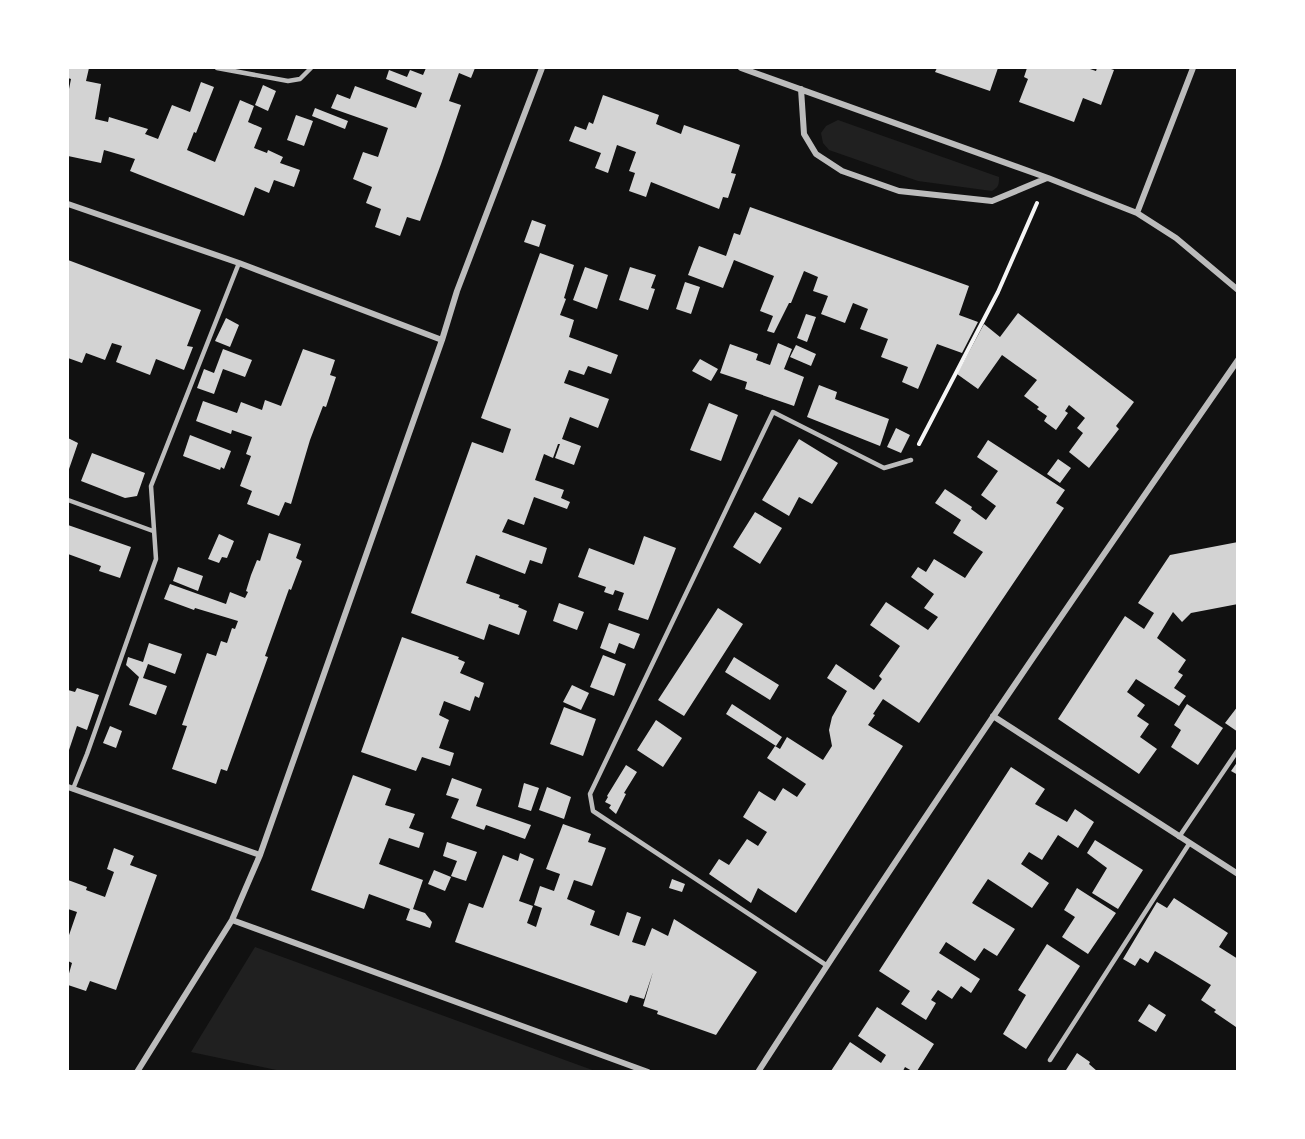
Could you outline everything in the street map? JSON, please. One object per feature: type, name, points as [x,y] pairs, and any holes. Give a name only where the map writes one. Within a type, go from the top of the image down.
[{"type":"street","points":[[137,1071],[232,920],[260,855],[442,340],[457,291],[542,68]]},
{"type":"street","points":[[741,68],[1048,178],[1137,213],[1176,238],[1238,290]]},
{"type":"street","points":[[1137,213],[1193,68]]},
{"type":"street","points":[[801,89],[804,134],[816,154],[842,171],[899,191],[992,201],[1048,178]]},
{"type":"street","points":[[68,204],[239,263],[442,340]]},
{"type":"street","points":[[758,1071],[826,965],[993,716],[1238,360]]},
{"type":"street","points":[[993,716],[1238,874]]},
{"type":"street","points":[[70,788],[260,855]]},
{"type":"street","points":[[232,920],[648,1071]]},
{"type":"lane","points":[[216,68],[288,81],[300,79],[311,68]]},
{"type":"lane","points":[[70,788],[87,754],[156,559],[151,486],[239,263]]},
{"type":"lane","points":[[826,965],[593,811],[590,794],[773,412],[884,468],[911,460]]},
{"type":"lane","points":[[68,500],[153,531]]},
{"type":"lane","points":[[1179,838],[1238,750]]},
{"type":"lane","points":[[1050,1060],[1189,844]]},
{"type":"path","points":[[911,460],[998,292],[1048,178]]},
{"type":"shaded area","points":[[838,120],[999,177],[998,185],[992,191],[918,181],[829,150],[823,143],[821,133],[826,126]]},
{"type":"shaded area","points":[[255,947],[595,1071],[286,1072],[191,1052]]},
{"type":"building","points":[[68,68],[89,68],[86,81],[101,84],[95,119],[108,122],[109,117],[148,129],[145,134],[158,139],[172,105],[190,112],[201,82],[214,87],[187,150],[215,162],[240,100],[254,106],[248,122],[262,128],[254,148],[267,153],[268,150],[283,157],[280,163],[300,170],[294,187],[274,180],[269,193],[255,187],[244,216],[130,171],[135,159],[104,150],[101,163],[68,156],[68,94],[71,79],[68,78]]},
{"type":"building","points":[[426,68],[475,68],[471,78],[459,73],[449,101],[461,105],[441,164],[420,221],[407,217],[400,236],[375,227],[381,209],[366,203],[372,187],[353,179],[363,152],[378,157],[388,128],[331,108],[337,94],[350,99],[355,86],[416,108],[422,93],[386,79],[389,70],[407,77],[410,70],[423,75]]},
{"type":"building","points":[[937,68],[998,68],[990,91],[935,72]]},
{"type":"building","points":[[1027,68],[1087,68],[1096,71],[1097,68],[1108,68],[1114,70],[1101,105],[1083,98],[1074,122],[1019,102],[1028,79],[1024,77]]},
{"type":"building","points":[[263,85],[276,91],[268,111],[255,105]]},
{"type":"building","points":[[603,95],[659,115],[656,124],[681,134],[684,125],[740,145],[731,173],[736,174],[728,198],[723,197],[719,209],[651,182],[646,197],[629,191],[635,173],[629,171],[636,152],[617,145],[608,173],[595,168],[601,153],[569,141],[575,126],[586,130],[589,122],[593,124]]},
{"type":"building","points":[[315,108],[348,121],[345,129],[312,116]]},
{"type":"building","points":[[296,115],[313,121],[304,146],[287,140]]},
{"type":"building","points":[[750,207],[969,286],[959,315],[978,322],[962,353],[937,344],[918,389],[902,382],[908,367],[881,357],[888,339],[860,329],[868,309],[853,303],[845,323],[821,314],[828,296],[813,291],[818,277],[804,271],[791,303],[774,333],[767,331],[773,316],[760,311],[774,276],[734,260],[723,288],[688,275],[699,246],[726,256],[734,233],[740,235]]},
{"type":"building","points":[[532,220],[546,225],[539,247],[524,242]]},
{"type":"building","points":[[540,253],[574,265],[560,315],[574,320],[569,337],[618,355],[611,374],[588,366],[584,375],[569,370],[564,383],[609,399],[598,428],[570,417],[562,439],[581,446],[574,465],[555,458],[560,444],[553,458],[544,454],[535,480],[564,490],[561,498],[570,502],[567,509],[534,497],[524,525],[508,519],[502,532],[547,548],[542,564],[530,560],[525,574],[476,555],[466,583],[500,595],[499,598],[519,605],[518,607],[527,611],[519,635],[489,624],[484,640],[411,613],[472,442],[503,453],[511,429],[481,418]]},
{"type":"building","points":[[68,260],[201,310],[187,346],[193,347],[184,370],[156,359],[150,375],[116,362],[122,346],[112,343],[105,360],[86,353],[82,363],[68,358]]},
{"type":"building","points":[[585,267],[608,275],[597,309],[573,300]]},
{"type":"building","points":[[630,267],[656,275],[651,288],[655,289],[648,310],[619,300]]},
{"type":"building","points":[[685,282],[700,287],[691,314],[676,309]]},
{"type":"building","points":[[1018,313],[1134,402],[1116,426],[1119,429],[1089,468],[1069,452],[1083,433],[1077,428],[1085,418],[1069,405],[1065,411],[1068,413],[1056,430],[1044,421],[1047,416],[1024,396],[1037,380],[1002,355],[978,389],[957,374],[984,324],[1000,337]]},
{"type":"building","points":[[806,314],[816,317],[807,342],[797,338]]},
{"type":"building","points":[[226,318],[239,325],[230,347],[215,341]]},
{"type":"building","points":[[778,343],[792,349],[784,369],[804,377],[794,406],[745,389],[747,382],[720,373],[730,344],[758,354],[756,360],[770,365]]},
{"type":"building","points":[[796,345],[816,354],[811,366],[790,357]]},
{"type":"building","points":[[223,349],[252,360],[245,377],[223,369],[214,394],[197,388],[204,369],[214,373]]},
{"type":"building","points":[[303,349],[335,360],[330,375],[336,377],[326,407],[323,406],[310,440],[291,504],[285,502],[279,516],[247,504],[252,491],[240,486],[251,456],[246,454],[252,437],[232,430],[231,434],[196,421],[203,401],[237,413],[241,402],[262,410],[265,400],[281,406]]},
{"type":"building","points":[[700,359],[718,369],[711,381],[692,371]]},
{"type":"building","points":[[819,385],[837,392],[835,399],[889,419],[880,446],[807,417]]},
{"type":"building","points":[[709,403],[738,415],[721,461],[690,450]]},
{"type":"building","points":[[896,428],[910,435],[901,453],[887,447]]},
{"type":"building","points":[[190,435],[231,451],[224,469],[221,467],[220,470],[183,456]]},
{"type":"building","points":[[68,438],[78,443],[68,472]]},
{"type":"building","points":[[799,439],[838,463],[812,504],[799,497],[789,516],[762,500]]},
{"type":"building","points":[[988,440],[1065,490],[1056,503],[1064,508],[919,723],[883,699],[873,714],[875,715],[868,725],[903,746],[796,913],[758,888],[751,903],[709,874],[719,859],[729,865],[747,839],[758,846],[767,832],[743,817],[759,791],[775,801],[783,788],[797,797],[806,784],[767,758],[775,746],[780,749],[787,737],[823,760],[832,746],[829,730],[832,717],[847,691],[827,678],[836,664],[874,690],[882,679],[879,676],[900,646],[870,625],[886,602],[928,630],[938,617],[924,608],[934,594],[911,577],[918,567],[926,572],[934,559],[965,578],[983,552],[953,533],[961,520],[935,503],[945,489],[972,507],[971,509],[986,520],[996,506],[981,495],[998,471],[977,457]]},
{"type":"building","points":[[92,453],[145,473],[137,496],[125,498],[81,481]]},
{"type":"building","points":[[1058,459],[1071,468],[1060,483],[1047,474]]},
{"type":"building","points":[[755,512],[782,528],[760,564],[733,547]]},
{"type":"building","points":[[68,525],[131,547],[120,578],[99,571],[101,566],[68,554]]},
{"type":"building","points":[[269,533],[301,544],[296,558],[302,561],[291,590],[289,589],[265,656],[268,657],[227,771],[221,769],[216,784],[172,769],[187,726],[182,725],[207,653],[216,656],[221,641],[227,643],[232,628],[235,629],[238,621],[195,608],[194,610],[164,599],[170,584],[226,604],[230,592],[245,598],[251,575],[257,560],[260,561]]},
{"type":"building","points":[[219,534],[234,541],[227,558],[222,557],[219,563],[208,559]]},
{"type":"building","points":[[644,536],[676,548],[648,620],[618,610],[624,593],[615,590],[613,595],[604,592],[606,587],[578,577],[589,548],[634,565]]},
{"type":"building","points":[[1238,542],[1238,604],[1191,613],[1182,622],[1173,612],[1157,638],[1186,660],[1178,672],[1183,675],[1174,688],[1186,696],[1179,706],[1136,679],[1127,692],[1145,705],[1137,716],[1149,724],[1140,737],[1157,749],[1139,774],[1058,719],[1125,616],[1144,629],[1154,613],[1138,603],[1170,555]]},
{"type":"building","points":[[178,567],[203,576],[198,591],[173,581]]},
{"type":"building","points":[[559,603],[584,612],[577,630],[553,621]]},
{"type":"building","points":[[718,608],[743,624],[684,716],[658,700]]},
{"type":"building","points":[[609,623],[640,634],[634,649],[619,643],[615,654],[600,648]]},
{"type":"building","points":[[402,637],[459,657],[458,659],[465,662],[460,673],[484,683],[479,698],[475,696],[470,711],[444,701],[439,715],[449,720],[439,748],[454,753],[450,766],[422,757],[416,771],[361,752]]},
{"type":"building","points":[[149,643],[182,654],[175,674],[148,664],[143,678],[167,686],[156,715],[129,705],[139,677],[126,665],[128,657],[143,662]]},
{"type":"building","points":[[603,655],[626,664],[614,696],[590,687]]},
{"type":"building","points":[[734,657],[779,685],[770,700],[725,672]]},
{"type":"building","points":[[572,685],[589,693],[581,710],[563,702]]},
{"type":"building","points":[[77,688],[99,695],[87,730],[77,726],[68,753],[68,690],[75,692]]},
{"type":"building","points":[[732,704],[782,737],[776,746],[726,714]]},
{"type":"building","points":[[1187,704],[1223,728],[1198,765],[1171,747],[1181,730],[1174,725]]},
{"type":"building","points":[[1238,706],[1238,732],[1225,723]]},
{"type":"building","points":[[564,707],[596,719],[583,756],[550,744]]},
{"type":"building","points":[[656,720],[682,738],[663,767],[637,750]]},
{"type":"building","points":[[110,726],[122,731],[116,748],[103,743]]},
{"type":"building","points":[[1238,761],[1238,775],[1231,771]]},
{"type":"building","points":[[626,765],[637,772],[624,793],[626,794],[616,814],[609,808],[611,805],[605,802]]},
{"type":"building","points":[[1011,767],[1045,789],[1035,804],[1067,822],[1075,809],[1094,822],[1078,848],[1058,835],[1042,860],[1029,852],[1021,864],[1049,883],[1032,908],[988,879],[972,903],[1015,929],[997,956],[984,948],[975,961],[946,942],[939,953],[980,979],[971,993],[961,986],[952,999],[938,990],[931,1000],[936,1003],[926,1020],[901,1004],[910,991],[879,971]]},
{"type":"building","points":[[353,775],[391,789],[385,805],[415,814],[409,828],[424,833],[419,848],[389,838],[379,864],[423,880],[413,909],[425,913],[432,922],[430,928],[406,920],[410,909],[369,894],[364,909],[311,890]]},
{"type":"building","points":[[452,778],[482,789],[476,806],[531,825],[525,839],[486,825],[484,830],[451,818],[459,799],[446,795]]},
{"type":"building","points":[[524,783],[539,788],[531,811],[518,807]]},
{"type":"building","points":[[547,787],[571,797],[564,819],[539,810]]},
{"type":"building","points":[[563,824],[591,834],[588,842],[606,848],[592,886],[574,880],[567,899],[595,911],[590,925],[619,936],[627,912],[641,917],[632,942],[645,946],[652,928],[668,936],[674,919],[757,972],[716,1035],[657,1014],[658,1011],[643,1006],[653,972],[644,999],[630,995],[627,1003],[455,942],[469,903],[483,908],[503,855],[518,861],[520,853],[534,859],[519,901],[533,906],[527,923],[536,927],[542,908],[534,905],[540,886],[554,891],[560,874],[546,869]]},
{"type":"building","points":[[1095,840],[1143,870],[1118,909],[1092,893],[1107,868],[1087,853]]},
{"type":"building","points":[[447,842],[477,852],[466,881],[451,876],[457,861],[443,856]]},
{"type":"building","points":[[114,848],[134,856],[130,865],[157,875],[116,990],[90,981],[86,991],[68,985],[72,963],[68,961],[68,938],[77,912],[68,909],[68,880],[105,897],[114,872],[107,869]]},
{"type":"building","points":[[434,870],[451,877],[445,891],[428,884]]},
{"type":"building","points":[[672,879],[685,884],[682,892],[669,888]]},
{"type":"building","points":[[1077,888],[1116,913],[1088,954],[1062,937],[1075,917],[1064,910]]},
{"type":"building","points":[[1174,898],[1228,933],[1219,947],[1238,959],[1236,1027],[1201,1000],[1211,985],[1172,961],[1155,951],[1148,963],[1140,958],[1135,966],[1123,959],[1157,902],[1167,908]]},
{"type":"building","points":[[1047,944],[1080,966],[1026,1049],[1003,1034],[1026,995],[1018,990]]},
{"type":"building","points":[[1149,1004],[1166,1015],[1156,1032],[1138,1021]]},
{"type":"building","points":[[877,1007],[934,1044],[917,1071],[905,1067],[903,1071],[831,1071],[850,1042],[881,1063],[886,1055],[858,1036]]},
{"type":"building","points":[[1077,1053],[1090,1062],[1089,1064],[1097,1071],[1066,1070]]}]
